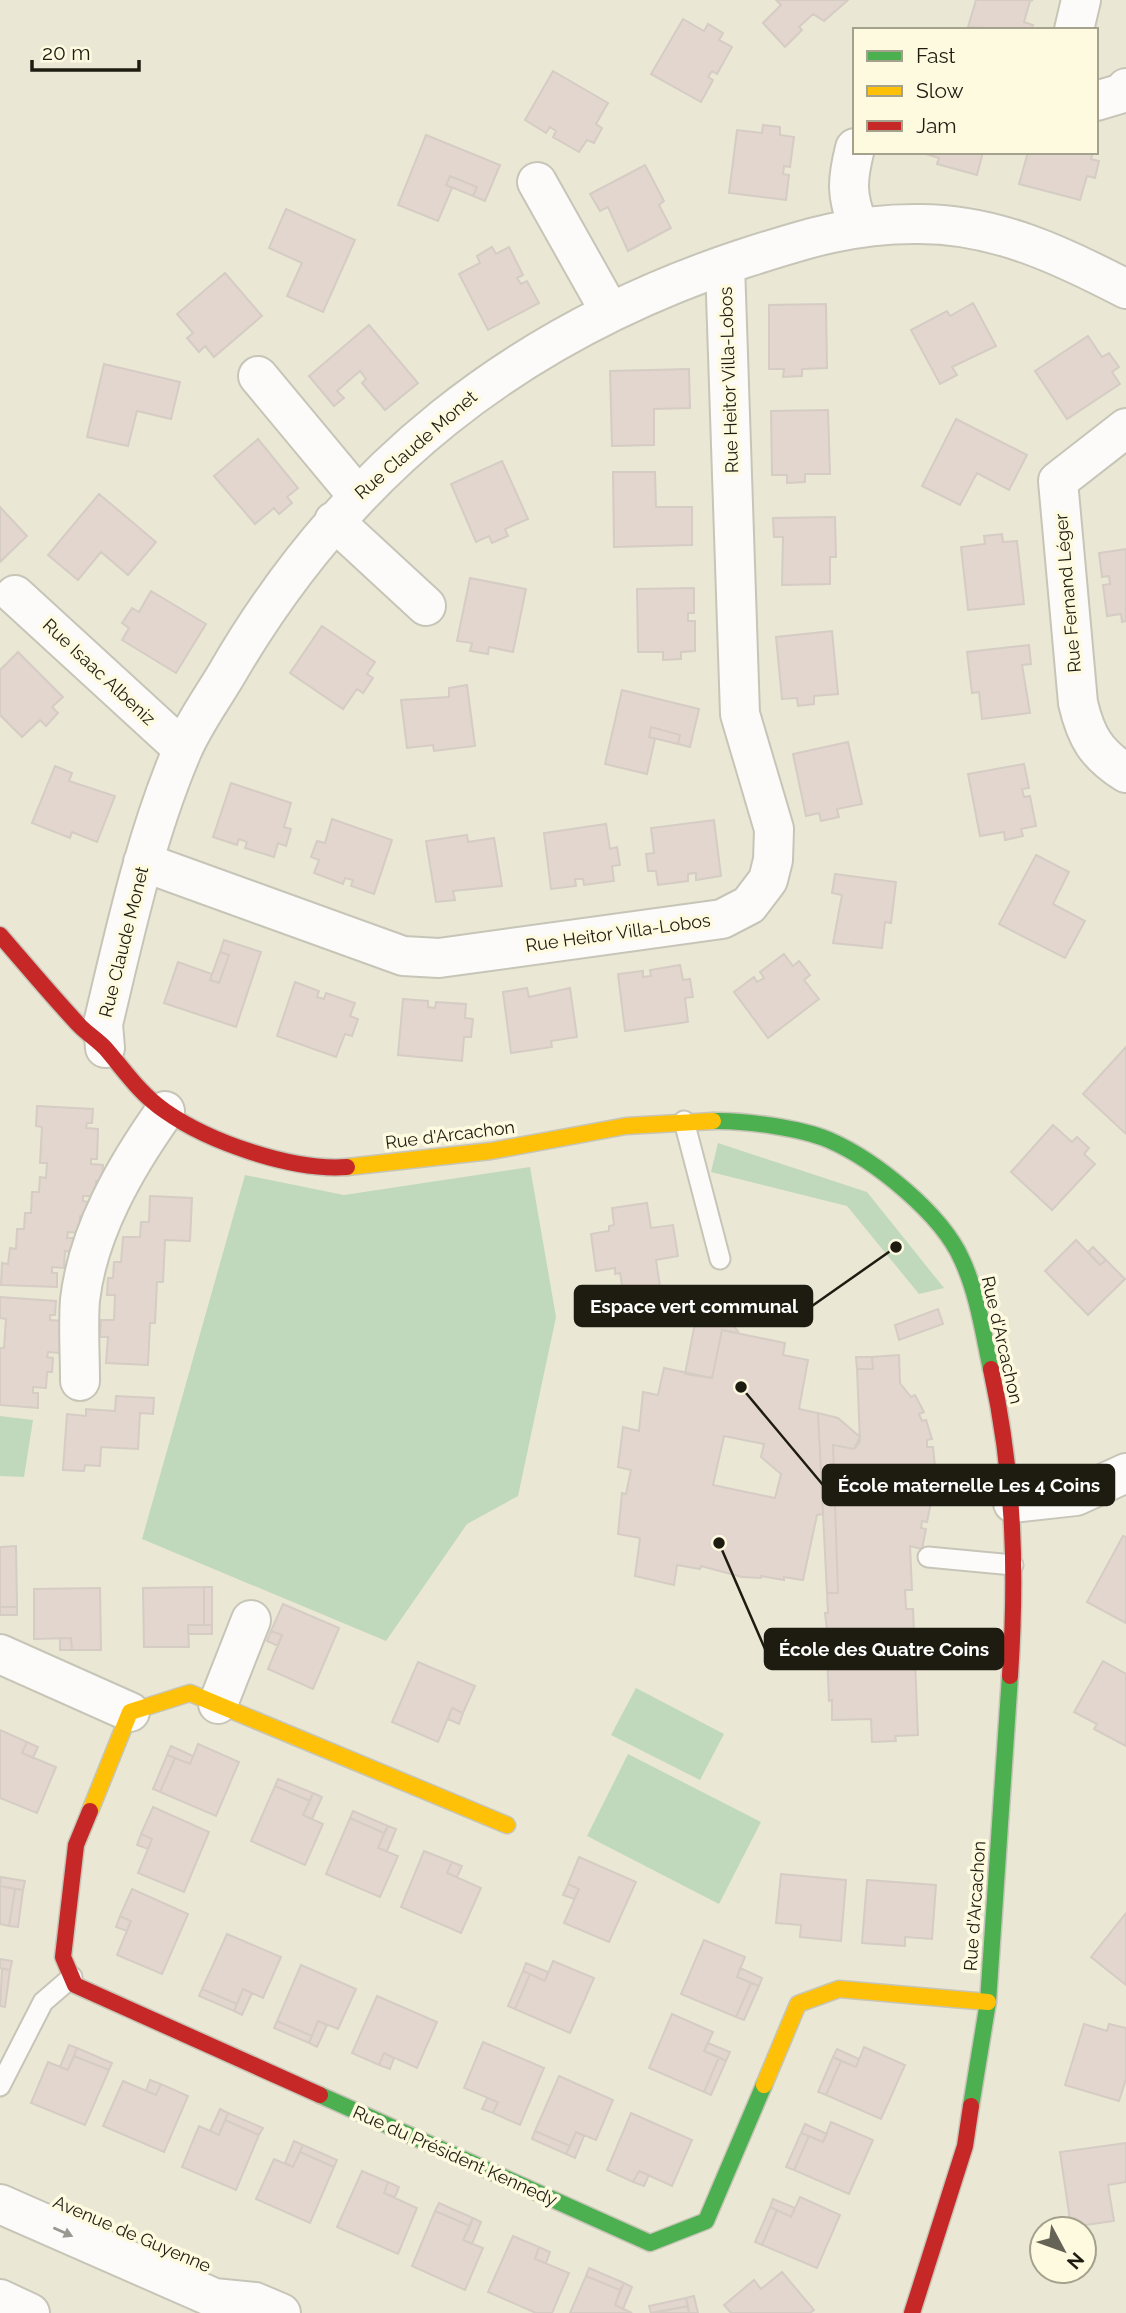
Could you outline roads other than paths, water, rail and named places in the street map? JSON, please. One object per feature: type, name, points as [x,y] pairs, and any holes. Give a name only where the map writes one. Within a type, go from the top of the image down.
[{"type":"street","points":[[1074,28],[1081,0]]},
{"type":"street","points":[[1098,100],[1123,93],[1126,88]]},
{"type":"street","points":[[853,154],[849,169],[848,198],[858,225]]},
{"type":"street","points":[[537,182],[609,310]]},
{"type":"street","name":"Rue Claude Monet","points":[[105,1048],[103,1024],[143,862],[183,749],[282,586],[346,508],[425,432],[479,390],[609,310],[725,265],[858,225],[923,224],[1011,237],[1062,256],[1126,289]]},
{"type":"street","name":"Rue Heitor Villa-Lobos","points":[[143,862],[403,956],[439,958],[723,919],[749,905],[768,880],[773,860],[774,829],[740,713],[725,265]]},
{"type":"street","points":[[258,376],[346,508],[426,606]]},
{"type":"street","name":"Rue Fernand Léger","points":[[1126,428],[1058,481],[1078,703],[1084,731],[1100,753],[1126,773]]},
{"type":"street","name":"Rue Isaac Albeniz","points":[[15,595],[183,749]]},
{"type":"street","name":"Rue d'Arcachon","points":[[0,935],[80,1026],[105,1048],[125,1076],[165,1111],[228,1143],[265,1156],[304,1165],[342,1167],[491,1151],[626,1126],[740,1120],[828,1139],[902,1186],[933,1219],[961,1256],[974,1290],[995,1386],[1013,1503],[1015,1599],[988,2002],[965,2146],[912,2313]]},
{"type":"street","points":[[80,1381],[80,1299],[97,1231],[134,1155],[165,1111]]},
{"type":"street","points":[[1013,1503],[1076,1496],[1126,1473]]},
{"type":"street","points":[[218,1704],[251,1620]]},
{"type":"street","points":[[0,1654],[130,1712],[190,1693],[507,1825]]},
{"type":"street","points":[[72,1977],[63,1957],[76,1845],[130,1712]]},
{"type":"street","name":"Rue du Président Kennedy","points":[[72,1977],[75,1985],[650,2243],[706,2221],[798,2004],[839,1989],[988,2002]]},
{"type":"street","name":"Avenue de Guyenne","points":[[0,2178],[225,2273],[268,2307]]},
{"type":"street","name":"Avenue de Guyenne","points":[[0,2204],[214,2298],[268,2307]]},
{"type":"street","points":[[0,2299],[30,2313]]},
{"type":"lane","points":[[684,1121],[720,1259]]},
{"type":"lane","points":[[928,1557],[1013,1565]]},
{"type":"lane","points":[[0,2087],[43,2002],[72,1977]]},
{"type":"place","name":"Espace vert communal","points":[[896,1247]]},
{"type":"place","name":"École maternelle Les 4 Coins","points":[[741,1387]]},
{"type":"place","name":"École des Quatre Coins","points":[[719,1543]]}]
